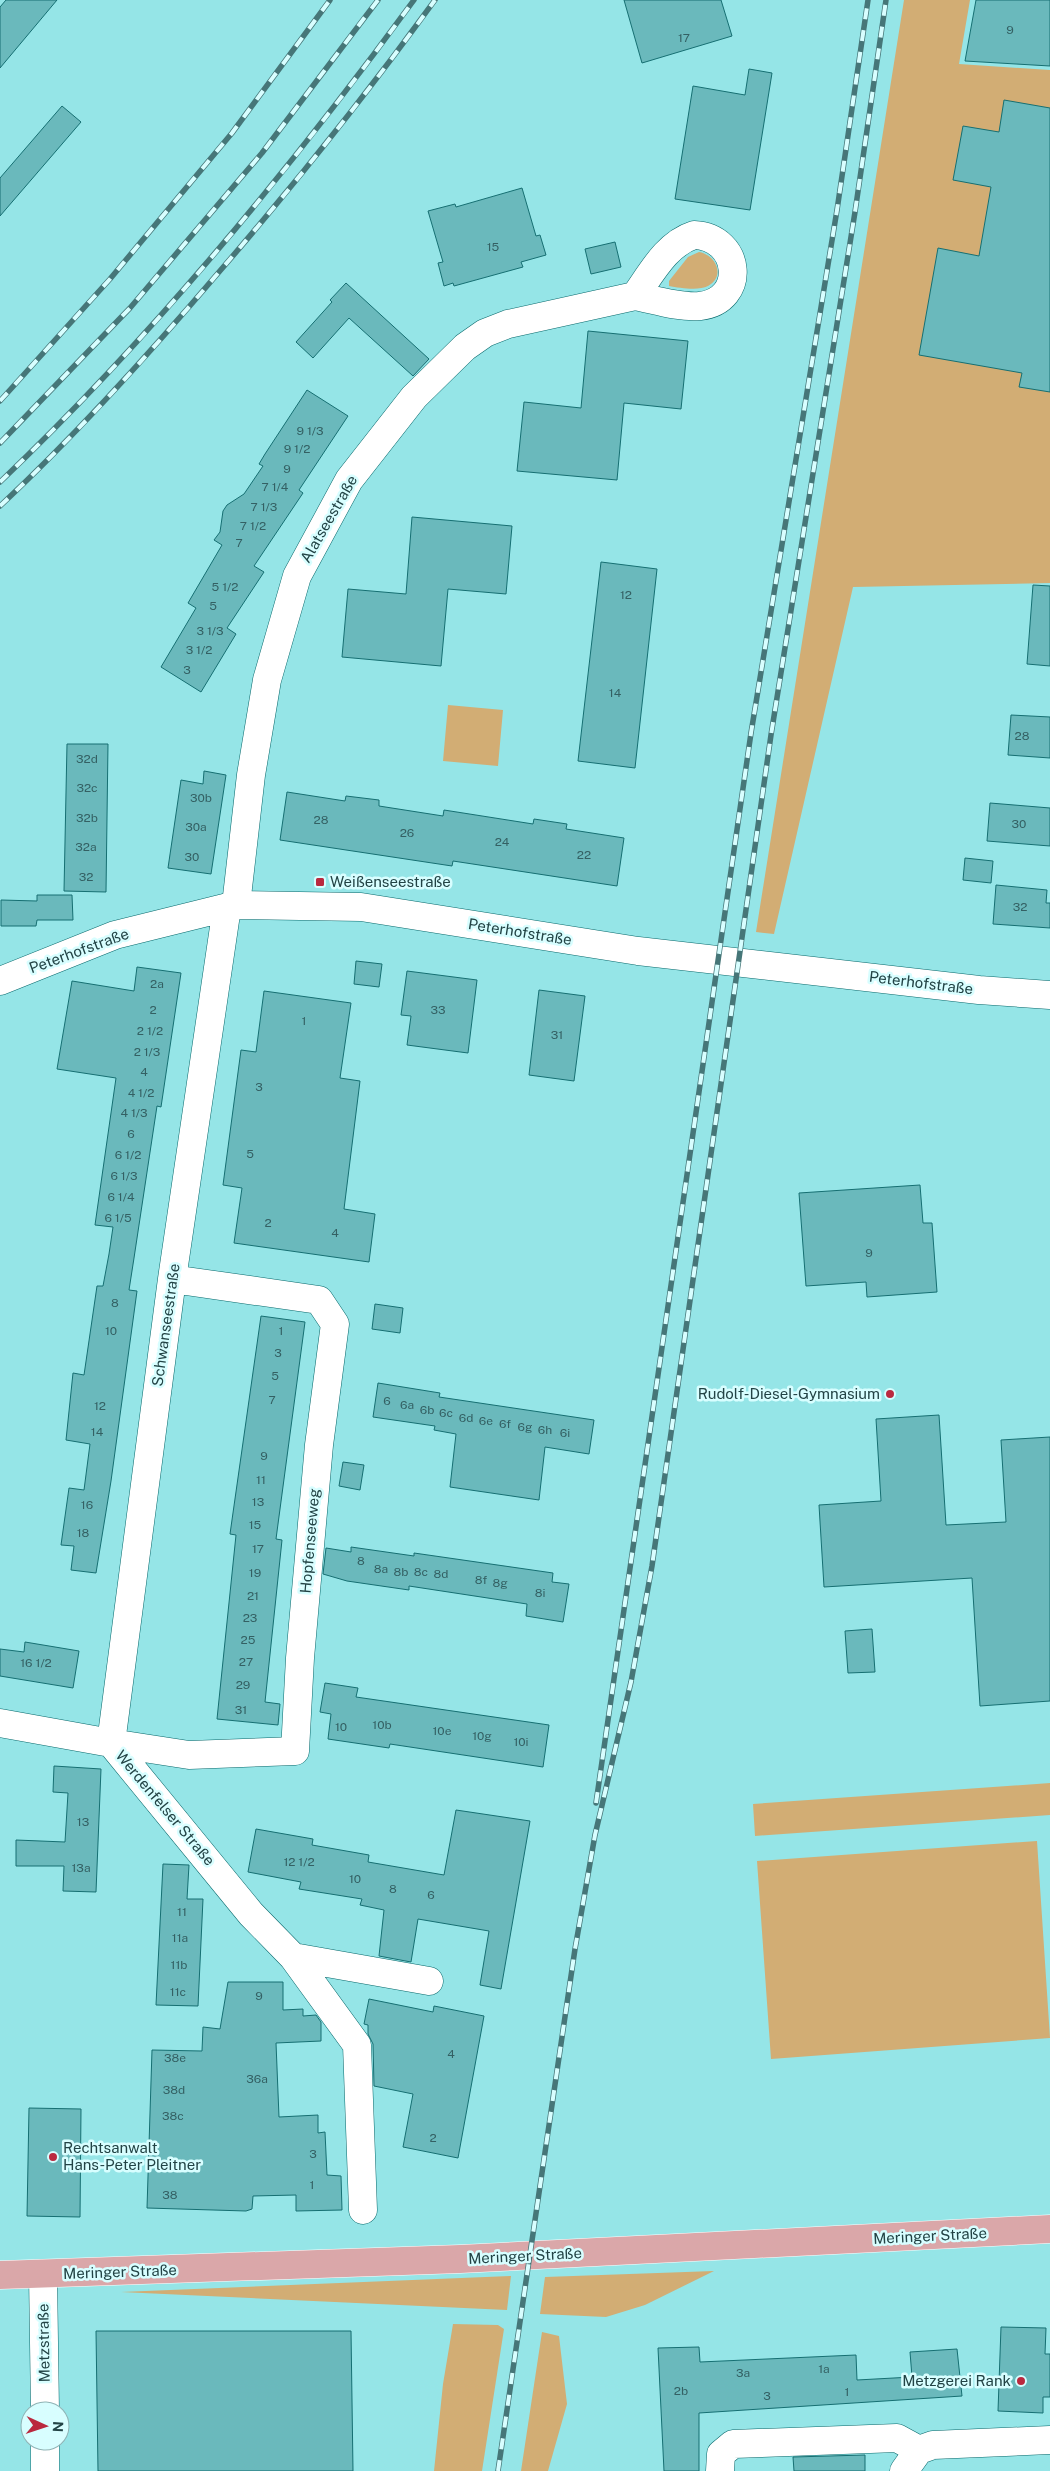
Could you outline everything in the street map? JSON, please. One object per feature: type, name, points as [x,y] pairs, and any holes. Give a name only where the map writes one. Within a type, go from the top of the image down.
[{"type":"main road","name":"Meringer Straße","points":[[0,2276],[460,2259],[1050,2229]]},
{"type":"street","name":"Alatseestraße","points":[[232,906],[267,680],[296,576],[349,480],[414,397],[465,347],[485,333],[508,324],[635,296]]},
{"type":"street","name":"Peterhofstraße","points":[[0,981],[115,935],[232,906],[361,908],[638,951],[979,990],[1050,995]]},
{"type":"street","name":"Schwanseestraße","points":[[111,1743],[172,1279],[232,906]]},
{"type":"street","name":"Hopfenseeweg","points":[[111,1743],[189,1755],[295,1751],[300,1658],[319,1445],[335,1324],[318,1300],[172,1279]]},
{"type":"street","name":"Werdenfelser Straße","points":[[0,1723],[111,1743],[251,1914],[293,1957],[357,2045],[363,2210]]},
{"type":"street","points":[[293,1957],[429,1981]]},
{"type":"street","name":"Metzstraße","points":[[43,2274],[45,2401]]},
{"type":"street","points":[[720,2471],[720,2454],[733,2444],[897,2438],[912,2461],[933,2445],[1050,2440]]},
{"type":"street","points":[[45,2451],[45,2471]]},
{"type":"shaded area","points":[[904,0],[970,0],[959,64],[1050,70],[1050,583],[853,587],[774,934],[756,932]]},
{"type":"shaded area","points":[[699,252],[710,257],[717,266],[717,277],[713,282],[704,288],[689,289],[669,286],[669,281],[688,257]]},
{"type":"shaded area","points":[[448,705],[503,710],[498,766],[443,761]]},
{"type":"shaded area","points":[[1050,1783],[1050,1815],[755,1836],[753,1804]]},
{"type":"shaded area","points":[[1037,1841],[1050,2038],[771,2059],[757,1861]]},
{"type":"shaded area","points":[[714,2271],[645,2305],[606,2317],[540,2314],[545,2277]]},
{"type":"shaded area","points":[[511,2276],[507,2310],[121,2292]]},
{"type":"shaded area","points":[[453,2324],[498,2325],[504,2329],[482,2471],[434,2471],[443,2384]]},
{"type":"shaded area","points":[[542,2332],[559,2336],[567,2404],[548,2471],[521,2471]]},
{"type":"building","points":[[6,0],[57,0],[0,68],[0,7]]},
{"type":"building","points":[[624,0],[721,0],[732,36],[642,63]]},
{"type":"building","points":[[976,0],[1050,0],[1050,66],[965,61]]},
{"type":"building","points":[[749,69],[772,73],[750,210],[675,199],[693,86],[745,95]]},
{"type":"building","points":[[1004,100],[1050,108],[1050,392],[1019,387],[1022,373],[919,355],[938,248],[979,256],[991,187],[953,180],[963,126],[999,132]]},
{"type":"building","points":[[62,106],[81,122],[0,216],[0,178]]},
{"type":"building","points":[[522,188],[536,236],[540,235],[546,255],[521,262],[523,267],[454,286],[453,283],[444,286],[438,263],[443,262],[428,211],[455,204],[456,207]]},
{"type":"building","points":[[615,242],[621,267],[591,274],[585,249]]},
{"type":"building","points":[[346,283],[429,359],[413,376],[349,318],[313,358],[296,342],[332,302],[330,300]]},
{"type":"building","points":[[588,331],[688,341],[681,409],[624,403],[617,480],[517,471],[524,402],[581,408]]},
{"type":"building","points":[[307,390],[348,416],[299,490],[303,493],[254,566],[264,572],[227,628],[236,634],[201,692],[161,667],[196,608],[188,603],[222,545],[214,540],[220,532],[223,511],[227,505],[244,494],[263,466],[259,464],[265,454]]},
{"type":"building","points":[[412,517],[512,526],[506,594],[448,589],[441,666],[342,657],[348,589],[406,594]]},
{"type":"building","points":[[601,562],[657,569],[635,768],[578,761]]},
{"type":"building","points":[[1033,585],[1050,586],[1050,666],[1027,664]]},
{"type":"building","points":[[1011,715],[1050,717],[1050,758],[1008,755]]},
{"type":"building","points":[[67,744],[108,744],[106,892],[64,891]]},
{"type":"building","points":[[204,771],[226,775],[211,874],[168,868],[181,780],[203,784]]},
{"type":"building","points":[[287,792],[345,801],[346,796],[379,800],[379,806],[443,816],[444,810],[533,824],[534,819],[567,824],[566,829],[624,838],[617,886],[453,861],[452,866],[280,840]]},
{"type":"building","points":[[990,803],[1050,808],[1050,846],[987,841]]},
{"type":"building","points":[[965,858],[993,861],[991,883],[963,880]]},
{"type":"building","points":[[996,885],[1047,890],[1046,903],[1050,903],[1050,928],[993,924]]},
{"type":"building","points":[[37,895],[72,895],[73,920],[37,920],[36,926],[1,926],[1,900],[37,901]]},
{"type":"building","points":[[356,961],[382,964],[379,987],[354,984]]},
{"type":"building","points":[[137,967],[181,973],[161,1107],[157,1106],[129,1290],[137,1291],[111,1481],[96,1573],[71,1570],[74,1546],[61,1545],[69,1488],[84,1490],[90,1444],[66,1440],[73,1373],[84,1375],[97,1286],[103,1286],[113,1227],[95,1225],[116,1078],[57,1069],[72,981],[134,991]]},
{"type":"building","points":[[407,971],[477,980],[468,1053],[407,1045],[411,1016],[401,1015]]},
{"type":"building","points":[[539,990],[585,996],[574,1081],[529,1075]]},
{"type":"building","points":[[264,991],[351,1003],[340,1078],[360,1081],[344,1209],[375,1214],[369,1262],[234,1243],[242,1188],[223,1185],[241,1050],[256,1052]]},
{"type":"building","points":[[920,1185],[923,1223],[932,1223],[937,1292],[867,1297],[866,1282],[806,1286],[799,1193]]},
{"type":"building","points":[[375,1304],[403,1308],[400,1333],[372,1329]]},
{"type":"building","points":[[261,1316],[305,1322],[276,1539],[282,1540],[265,1702],[280,1704],[278,1725],[217,1719],[236,1535],[230,1534]]},
{"type":"building","points":[[378,1383],[440,1393],[439,1397],[594,1420],[589,1454],[545,1447],[539,1500],[450,1487],[456,1434],[434,1430],[435,1426],[373,1417]]},
{"type":"building","points":[[939,1415],[946,1525],[1006,1522],[1001,1440],[1050,1437],[1050,1701],[980,1706],[972,1578],[824,1587],[819,1505],[881,1501],[876,1419]]},
{"type":"building","points":[[343,1462],[364,1465],[360,1490],[339,1486]]},
{"type":"building","points":[[351,1547],[414,1556],[414,1553],[553,1573],[552,1582],[569,1584],[563,1622],[526,1616],[527,1604],[409,1586],[409,1590],[347,1581],[323,1574],[326,1548],[351,1552]]},
{"type":"building","points":[[872,1629],[875,1672],[848,1673],[845,1631]]},
{"type":"building","points":[[25,1642],[79,1651],[73,1688],[0,1676],[0,1649],[24,1652]]},
{"type":"building","points":[[325,1683],[358,1688],[356,1697],[549,1725],[543,1767],[390,1744],[389,1748],[328,1739],[331,1714],[320,1712]]},
{"type":"building","points":[[54,1766],[101,1769],[96,1892],[63,1891],[64,1866],[16,1866],[16,1840],[65,1842],[68,1793],[53,1792]]},
{"type":"building","points":[[456,1810],[530,1821],[501,1989],[480,1985],[489,1931],[418,1919],[411,1962],[379,1956],[384,1910],[360,1905],[362,1899],[299,1889],[301,1882],[248,1872],[256,1829],[313,1839],[312,1845],[369,1855],[368,1862],[444,1875]]},
{"type":"building","points":[[163,1864],[189,1865],[187,1899],[203,1899],[198,2006],[156,2005]]},
{"type":"building","points":[[228,1982],[283,1982],[283,2010],[303,2009],[303,2016],[316,2015],[321,2022],[321,2041],[276,2043],[279,2117],[318,2115],[318,2133],[325,2132],[327,2175],[341,2176],[342,2210],[296,2211],[296,2195],[253,2196],[252,2209],[246,2211],[147,2208],[152,2050],[202,2051],[203,2027],[220,2029]]},
{"type":"building","points":[[369,1999],[433,2012],[434,2006],[484,2016],[458,2158],[403,2147],[413,2094],[374,2086],[373,2044],[368,2034],[368,2025],[364,2024]]},
{"type":"building","points":[[29,2108],[81,2109],[80,2217],[27,2216]]},
{"type":"building","name":"Metzgerei Rank","points":[[1001,2327],[1046,2328],[1045,2354],[1050,2354],[1050,2397],[1043,2397],[1043,2413],[998,2411]]},
{"type":"building","points":[[96,2331],[351,2331],[353,2471],[98,2471]]},
{"type":"building","points":[[699,2347],[700,2362],[856,2355],[857,2380],[912,2377],[910,2352],[957,2349],[962,2396],[699,2413],[699,2471],[664,2471],[658,2348]]},
{"type":"building","points":[[865,2455],[865,2471],[794,2471],[793,2457]]},
{"type":"railway","points":[[0,401],[110,279],[232,133],[330,0]]},
{"type":"railway","points":[[0,443],[130,308],[262,153],[378,0]]},
{"type":"railway","points":[[0,482],[112,369],[218,250],[318,127],[414,0]]},
{"type":"railway","points":[[0,506],[85,421],[193,302],[330,138],[435,0]]},
{"type":"railway","points":[[596,1803],[751,733],[837,210],[868,0]]},
{"type":"railway","points":[[498,2471],[575,1949],[595,1835],[631,1682],[652,1566],[771,735],[855,212],[886,0]]},
{"type":"place","name":"Weißenseestraße","points":[[320,882]]},
{"type":"place","name":"Rudolf-Diesel-Gymnasium","points":[[890,1394]]},
{"type":"place","name":"Rechtsanwalt Hans-Peter Pleitner","points":[[53,2157]]},
{"type":"place","name":"Metzgerei Rank","points":[[1021,2381]]}]
